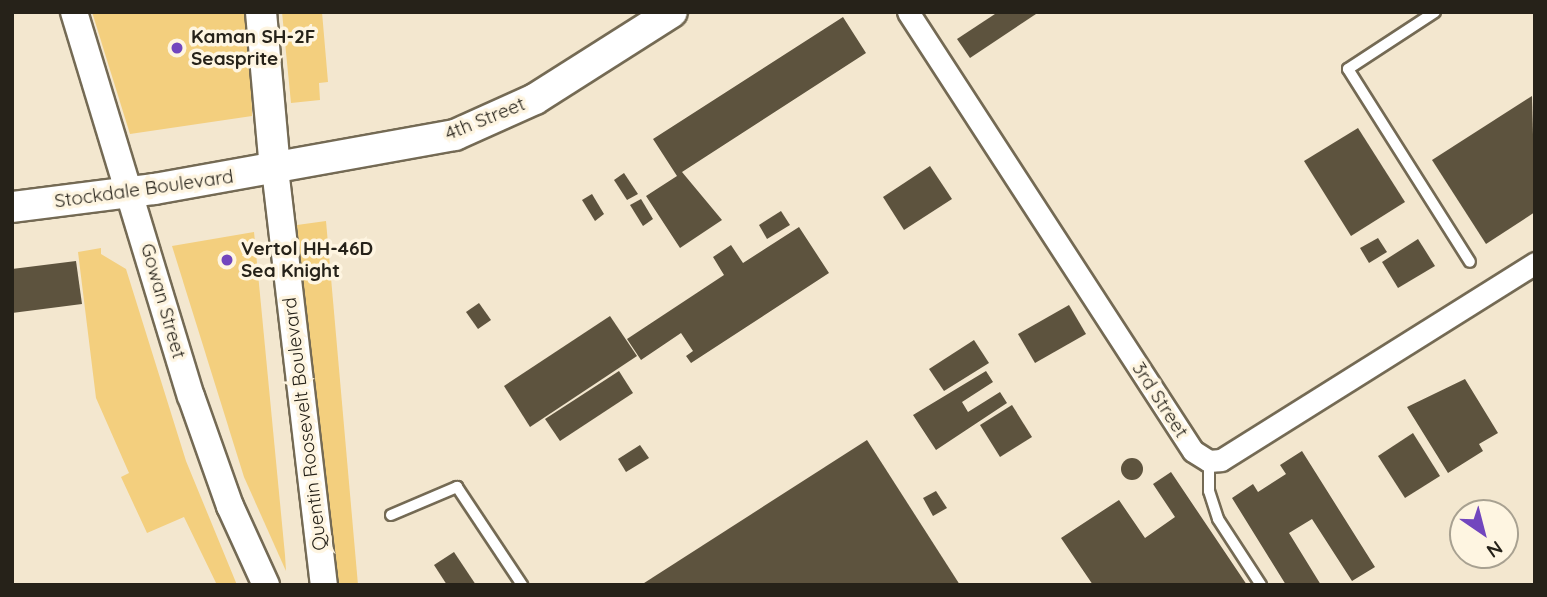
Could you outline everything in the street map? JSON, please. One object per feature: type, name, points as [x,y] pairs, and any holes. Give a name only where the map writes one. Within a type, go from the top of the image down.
[{"type":"main road","name":"Quentin Roosevelt Boulevard","points":[[261,12],[275,169]]},
{"type":"main road","name":"4th Street","points":[[275,169],[455,135],[535,99],[672,12]]},
{"type":"main road","name":"Stockdale Boulevard","points":[[12,207],[132,193],[275,169]]},
{"type":"street","name":"Gowan Street","points":[[74,12],[132,193],[191,396],[230,506],[266,585]]},
{"type":"street","name":"3rd Street","points":[[908,12],[1193,451],[1209,461]]},
{"type":"street","name":"Quentin Roosevelt Boulevard","points":[[275,169],[324,585]]},
{"type":"street","points":[[1209,461],[1221,460],[1535,263]]},
{"type":"lane","points":[[1435,12],[1348,69],[1470,261]]},
{"type":"lane","points":[[1209,461],[1209,491],[1218,519],[1261,585]]},
{"type":"lane","points":[[391,515],[457,486],[522,585]]},
{"type":"shaded area","points":[[92,12],[250,12],[252,116],[130,134]]},
{"type":"shaded area","points":[[282,12],[322,12],[328,82],[319,83],[320,100],[291,103]]},
{"type":"shaded area","points":[[326,221],[358,585],[329,585],[297,225]]},
{"type":"shaded area","points":[[254,232],[286,571],[244,477],[172,246]]},
{"type":"shaded area","points":[[101,248],[101,254],[126,269],[186,461],[237,585],[217,585],[184,517],[147,533],[121,477],[129,473],[96,398],[78,252]]},
{"type":"building","points":[[998,12],[1039,12],[970,58],[957,39]]},
{"type":"building","points":[[843,17],[866,53],[682,172],[722,220],[680,248],[646,196],[677,176],[653,139]]},
{"type":"building","points":[[1532,96],[1535,212],[1486,244],[1432,160]]},
{"type":"building","points":[[1358,128],[1405,202],[1351,236],[1304,161]]},
{"type":"building","points":[[930,166],[952,199],[904,230],[883,197]]},
{"type":"building","points":[[624,173],[638,194],[627,200],[614,180]]},
{"type":"building","points":[[592,194],[604,214],[595,221],[582,200]]},
{"type":"building","points":[[641,199],[653,219],[643,226],[630,205]]},
{"type":"building","points":[[781,211],[790,225],[767,239],[759,225]]},
{"type":"building","points":[[799,227],[829,273],[691,363],[686,356],[693,351],[681,333],[641,360],[627,339],[724,275],[713,257],[731,245],[743,263]]},
{"type":"building","points":[[1378,238],[1387,252],[1369,263],[1360,248]]},
{"type":"building","points":[[1418,239],[1435,266],[1398,288],[1382,262]]},
{"type":"building","points":[[76,261],[82,304],[12,313],[12,269]]},
{"type":"building","points":[[479,303],[491,320],[478,329],[466,312]]},
{"type":"building","points":[[1069,305],[1086,334],[1035,363],[1018,334]]},
{"type":"building","points":[[610,316],[637,356],[530,427],[504,386]]},
{"type":"building","points":[[974,340],[989,363],[944,391],[929,369]]},
{"type":"building","points":[[619,371],[633,393],[560,441],[545,419]]},
{"type":"building","points":[[986,371],[993,382],[962,402],[968,412],[1000,392],[1007,403],[936,450],[913,415]]},
{"type":"building","points":[[1465,379],[1498,433],[1479,444],[1483,451],[1448,473],[1407,407]]},
{"type":"building","points":[[1012,405],[1032,437],[1000,457],[980,425]]},
{"type":"building","points":[[1413,433],[1440,476],[1405,498],[1378,456]]},
{"type":"building","points":[[867,440],[960,585],[641,585]]},
{"type":"building","points":[[640,445],[649,458],[626,472],[618,459]]},
{"type":"building","points":[[1302,451],[1375,567],[1352,581],[1312,519],[1289,533],[1321,585],[1286,585],[1232,498],[1253,484],[1258,492],[1286,474],[1280,465]]},
{"type":"building","points":[[1132,458],[1140,461],[1143,469],[1140,477],[1132,480],[1124,477],[1121,469],[1124,461]]},
{"type":"building","points":[[1171,472],[1247,585],[1093,585],[1061,538],[1119,500],[1145,538],[1175,517],[1153,484]]},
{"type":"building","points":[[936,491],[947,508],[933,516],[923,498]]},
{"type":"building","points":[[454,552],[476,585],[447,585],[434,565]]},
{"type":"place","name":"Kaman SH-2F Seasprite","points":[[177,48]]},
{"type":"place","name":"Vertol HH-46D Sea Knight","points":[[227,260]]}]
